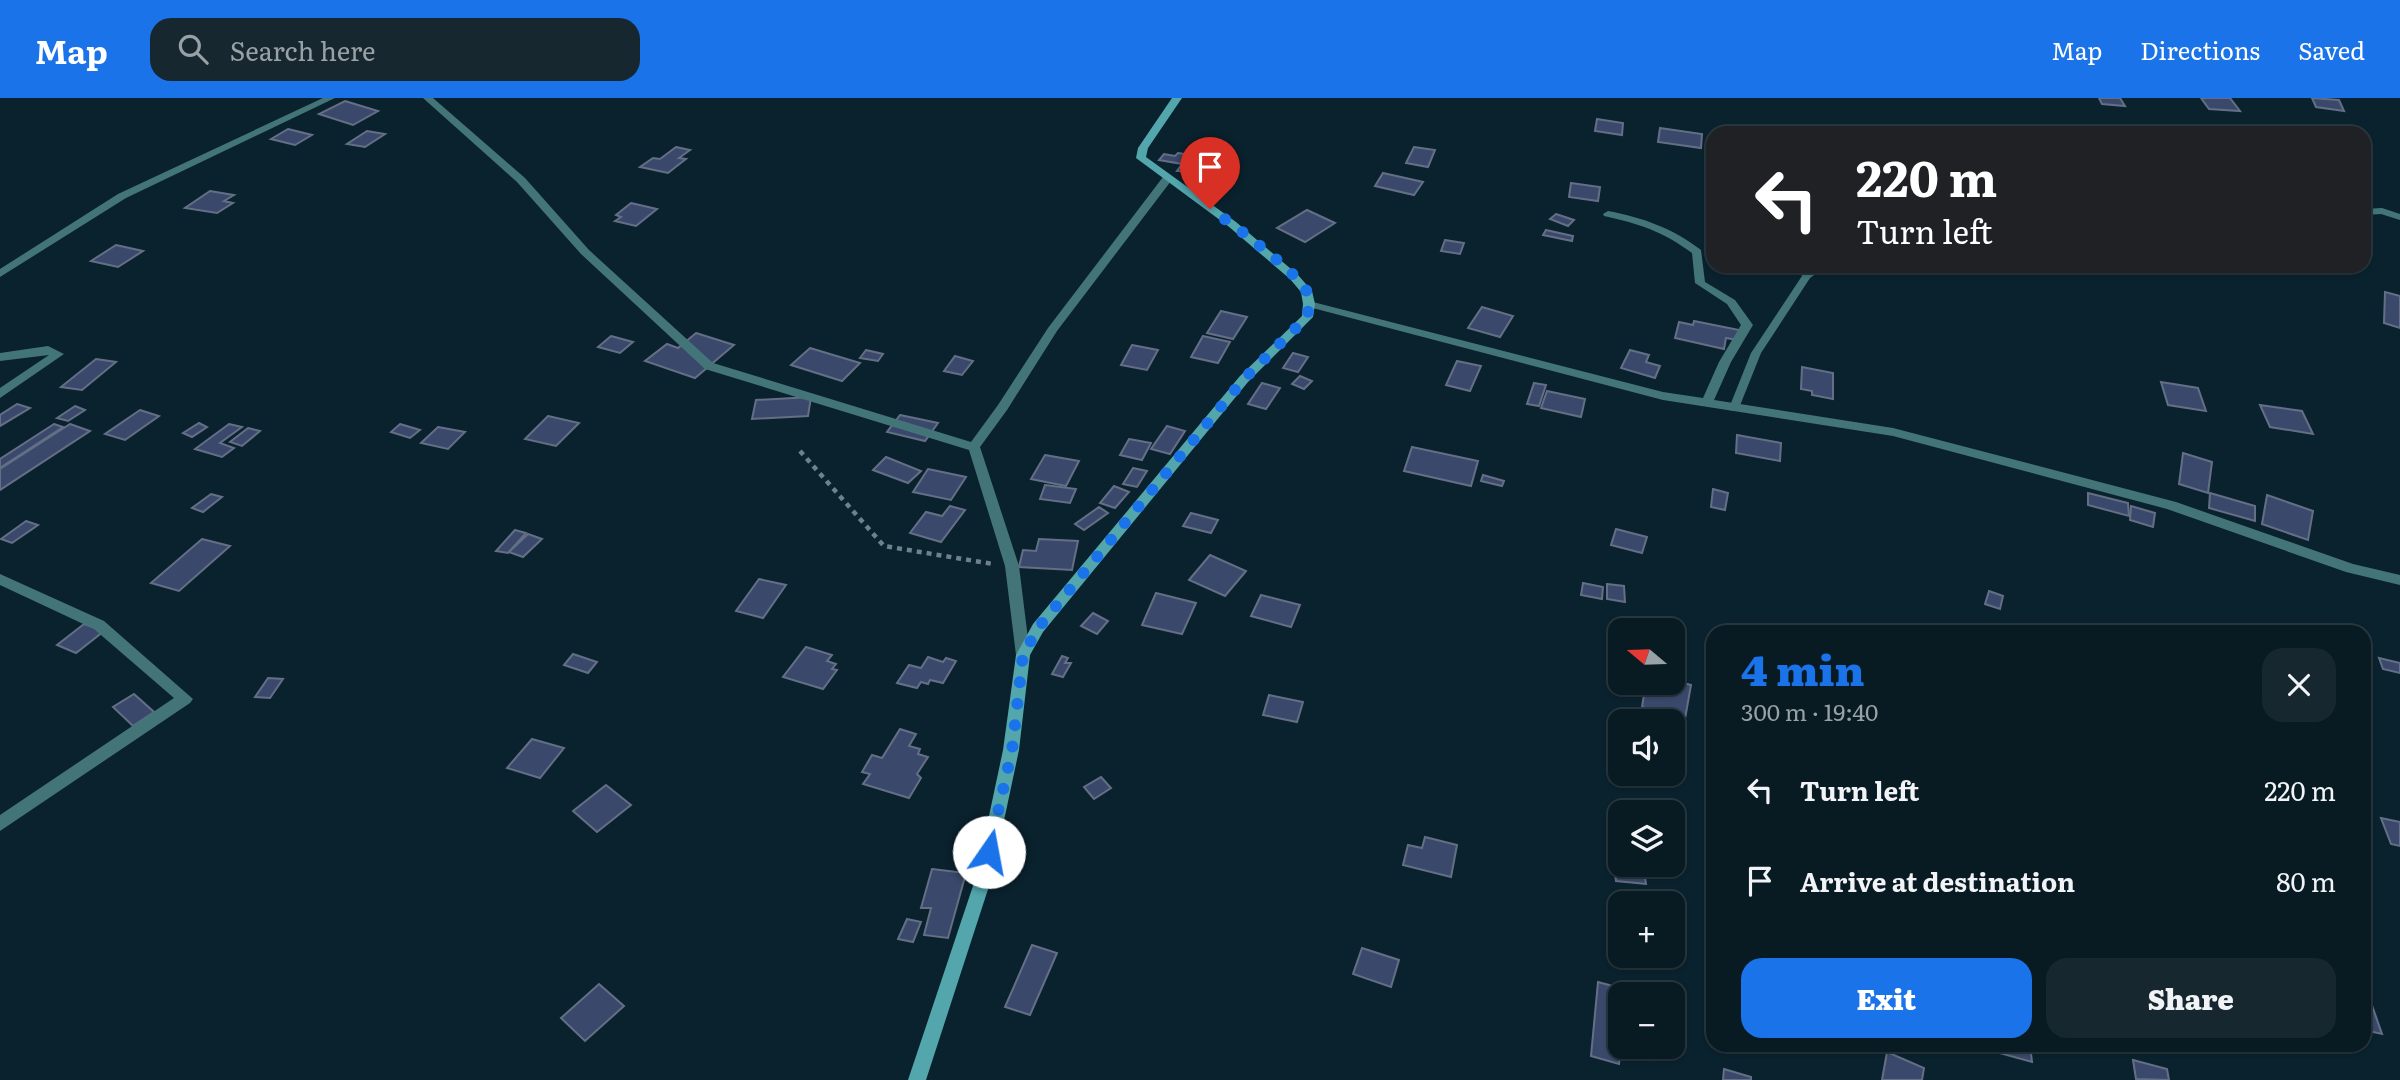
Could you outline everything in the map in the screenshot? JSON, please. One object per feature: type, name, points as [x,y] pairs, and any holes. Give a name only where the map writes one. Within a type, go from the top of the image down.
[{"type":"main road","points":[[917,1080],[984,877],[1012,750],[1023,655],[1038,628],[1244,379],[1307,317],[1309,304],[1306,291],[1294,277],[1232,224],[1141,158],[1143,148],[1177,98]]},
{"type":"street","points":[[0,274],[122,196],[330,98]]},
{"type":"street","points":[[428,98],[521,180],[586,252],[709,366],[974,447]]},
{"type":"street","points":[[974,447],[1052,330],[1167,179]]},
{"type":"street","points":[[2371,212],[2382,211],[2400,217]]},
{"type":"street","points":[[1608,215],[1671,231],[1697,251],[1700,282],[1731,302],[1747,325],[1724,362],[1707,403]]},
{"type":"street","points":[[1309,304],[1663,396],[1893,432],[2171,505],[2351,568],[2400,580]]},
{"type":"street","points":[[0,357],[48,351],[58,354],[0,394]]},
{"type":"street","points":[[974,447],[1012,566],[1023,655]]},
{"type":"street","points":[[0,579],[99,625],[185,699],[0,824]]},
{"type":"lane","points":[[1734,408],[1756,353],[1804,273]]},
{"type":"path","points":[[800,451],[884,546],[940,557],[1012,566]]},
{"type":"building","points":[[2099,98],[2120,98],[2125,106],[2102,104]]},
{"type":"building","points":[[2201,98],[2230,98],[2240,111],[2209,109]]},
{"type":"building","points":[[2312,98],[2339,100],[2344,111],[2316,107]]},
{"type":"building","points":[[345,101],[378,111],[353,125],[319,114]]},
{"type":"building","points":[[1597,119],[1623,123],[1622,135],[1595,131]]},
{"type":"building","points":[[1660,128],[1702,134],[1701,148],[1658,142]]},
{"type":"building","points":[[288,129],[312,135],[295,145],[271,139]]},
{"type":"building","points":[[367,131],[385,134],[365,147],[347,144]]},
{"type":"building","points":[[676,147],[690,150],[679,158],[686,159],[668,173],[640,167],[653,158],[660,159]]},
{"type":"building","points":[[1414,147],[1435,150],[1428,167],[1406,163]]},
{"type":"building","points":[[1178,153],[1198,156],[1190,168],[1193,169],[1191,172],[1177,171],[1182,164],[1159,160],[1164,154],[1175,156]]},
{"type":"building","points":[[1383,173],[1423,182],[1414,195],[1375,186]]},
{"type":"building","points":[[1571,183],[1600,187],[1598,201],[1569,197]]},
{"type":"building","points":[[210,191],[234,195],[224,201],[233,203],[217,213],[185,208]]},
{"type":"building","points":[[631,203],[657,209],[636,226],[615,221],[621,217],[616,215]]},
{"type":"building","points":[[1307,210],[1335,223],[1305,242],[1277,228]]},
{"type":"building","points":[[1556,214],[1574,220],[1568,226],[1550,219]]},
{"type":"building","points":[[1546,230],[1573,236],[1572,241],[1543,235]]},
{"type":"building","points":[[1445,240],[1464,243],[1460,254],[1441,251]]},
{"type":"building","points":[[116,245],[143,251],[118,267],[91,261]]},
{"type":"building","points":[[2385,292],[2400,296],[2400,328],[2384,323]]},
{"type":"building","points":[[1482,307],[1513,316],[1500,337],[1468,328]]},
{"type":"building","points":[[1221,311],[1247,317],[1233,339],[1207,333]]},
{"type":"building","points":[[1694,321],[1739,330],[1737,340],[1726,338],[1724,349],[1675,338],[1679,322],[1693,325]]},
{"type":"building","points":[[696,333],[734,345],[695,378],[645,361],[667,344],[678,348]]},
{"type":"building","points":[[611,336],[633,342],[620,353],[598,347]]},
{"type":"building","points":[[1203,336],[1230,342],[1218,363],[1191,357]]},
{"type":"building","points":[[1132,345],[1158,350],[1147,370],[1121,365]]},
{"type":"building","points":[[810,348],[860,363],[842,381],[791,365]]},
{"type":"building","points":[[866,350],[883,354],[878,361],[860,358]]},
{"type":"building","points":[[1630,350],[1649,355],[1646,362],[1660,366],[1655,378],[1621,368]]},
{"type":"building","points":[[1293,353],[1308,357],[1298,372],[1283,368]]},
{"type":"building","points":[[955,356],[973,361],[962,375],[944,371]]},
{"type":"building","points":[[96,359],[116,362],[82,390],[61,387]]},
{"type":"building","points":[[1457,361],[1481,366],[1470,391],[1446,385]]},
{"type":"building","points":[[1802,367],[1833,373],[1833,399],[1812,395],[1812,391],[1801,389]]},
{"type":"building","points":[[1300,376],[1312,381],[1304,389],[1292,384]]},
{"type":"building","points":[[2161,382],[2198,388],[2206,411],[2168,405]]},
{"type":"building","points":[[1262,383],[1280,388],[1266,409],[1248,404]]},
{"type":"building","points":[[1534,383],[1546,385],[1539,406],[1527,404]]},
{"type":"building","points":[[1547,391],[1585,399],[1581,417],[1541,408]]},
{"type":"building","points":[[811,397],[808,416],[752,419],[756,400]]},
{"type":"building","points":[[17,404],[30,408],[0,426],[0,415]]},
{"type":"building","points":[[2260,405],[2302,411],[2313,434],[2270,427]]},
{"type":"building","points":[[75,406],[85,410],[68,421],[57,418]]},
{"type":"building","points":[[140,410],[159,416],[125,440],[105,434]]},
{"type":"building","points":[[900,415],[938,423],[925,441],[887,432]]},
{"type":"building","points":[[548,416],[579,423],[556,446],[525,439]]},
{"type":"building","points":[[199,423],[207,427],[192,437],[183,433]]},
{"type":"building","points":[[54,424],[63,427],[0,468],[0,459]]},
{"type":"building","points":[[70,424],[90,431],[0,490],[0,469]]},
{"type":"building","points":[[229,424],[242,427],[220,443],[234,448],[222,457],[195,449]]},
{"type":"building","points":[[400,424],[420,430],[410,438],[391,432]]},
{"type":"building","points":[[1167,426],[1185,431],[1170,454],[1151,449]]},
{"type":"building","points":[[438,427],[465,432],[448,449],[421,443]]},
{"type":"building","points":[[248,428],[260,431],[242,446],[230,442]]},
{"type":"building","points":[[1737,435],[1781,443],[1780,461],[1736,453]]},
{"type":"building","points":[[1129,439],[1151,443],[1142,460],[1120,455]]},
{"type":"building","points":[[1412,447],[1478,461],[1471,486],[1404,471]]},
{"type":"building","points":[[2183,453],[2212,462],[2208,493],[2179,484]]},
{"type":"building","points":[[1045,455],[1079,461],[1066,486],[1031,479]]},
{"type":"building","points":[[886,457],[921,471],[908,483],[873,470]]},
{"type":"building","points":[[1133,468],[1147,471],[1137,487],[1123,484]]},
{"type":"building","points":[[928,469],[966,477],[951,500],[913,492]]},
{"type":"building","points":[[1483,475],[1504,481],[1502,486],[1481,481]]},
{"type":"building","points":[[1045,485],[1076,489],[1070,503],[1040,499]]},
{"type":"building","points":[[1114,486],[1129,492],[1115,508],[1100,503]]},
{"type":"building","points":[[1713,489],[1728,493],[1725,510],[1711,507]]},
{"type":"building","points":[[2088,493],[2128,503],[2129,516],[2088,505]]},
{"type":"building","points":[[2210,493],[2255,506],[2255,521],[2209,508]]},
{"type":"building","points":[[211,494],[222,497],[203,512],[192,508]]},
{"type":"building","points":[[2267,495],[2313,511],[2308,540],[2262,524]]},
{"type":"building","points":[[950,506],[965,510],[941,542],[910,533],[926,512],[942,516]]},
{"type":"building","points":[[2131,506],[2155,513],[2153,527],[2130,520]]},
{"type":"building","points":[[1099,507],[1108,513],[1084,530],[1075,524]]},
{"type":"building","points":[[1191,513],[1218,520],[1211,533],[1183,526]]},
{"type":"building","points":[[26,521],[38,525],[12,543],[1,539]]},
{"type":"building","points":[[1616,529],[1647,537],[1642,553],[1611,545]]},
{"type":"building","points":[[515,530],[526,533],[508,553],[496,551]]},
{"type":"building","points":[[528,534],[542,539],[523,557],[509,552]]},
{"type":"building","points":[[202,539],[230,546],[179,591],[151,583]]},
{"type":"building","points":[[1039,539],[1078,541],[1072,570],[1019,567],[1023,550],[1036,551]]},
{"type":"building","points":[[1210,555],[1246,571],[1225,596],[1189,580]]},
{"type":"building","points":[[759,579],[786,585],[763,618],[736,611]]},
{"type":"building","points":[[1583,583],[1603,587],[1602,599],[1581,595]]},
{"type":"building","points":[[1607,584],[1624,586],[1625,602],[1607,599]]},
{"type":"building","points":[[1989,591],[2003,596],[2000,609],[1985,604]]},
{"type":"building","points":[[1156,593],[1196,603],[1182,634],[1142,625]]},
{"type":"building","points":[[1261,595],[1300,605],[1291,627],[1251,616]]},
{"type":"building","points":[[1093,613],[1108,621],[1097,634],[1081,626]]},
{"type":"building","points":[[84,624],[104,631],[76,653],[57,645]]},
{"type":"building","points":[[806,647],[832,655],[827,661],[836,664],[832,669],[837,670],[823,689],[783,677]]},
{"type":"building","points":[[573,654],[597,662],[588,673],[564,665]]},
{"type":"building","points":[[1062,656],[1068,658],[1065,663],[1071,663],[1063,677],[1052,674]]},
{"type":"building","points":[[928,657],[943,662],[946,658],[956,661],[943,683],[930,680],[928,684],[921,682],[917,688],[897,683],[909,665],[921,668]]},
{"type":"building","points":[[2379,658],[2400,663],[2400,673],[2383,669]]},
{"type":"building","points":[[268,678],[283,679],[270,698],[255,697]]},
{"type":"building","points":[[1685,683],[1691,685],[1685,719],[1685,709],[1642,707],[1644,695],[1685,695]]},
{"type":"building","points":[[134,694],[154,712],[133,726],[113,707]]},
{"type":"building","points":[[1269,695],[1303,702],[1297,722],[1263,715]]},
{"type":"building","points":[[900,729],[916,734],[909,746],[920,749],[918,754],[928,757],[917,774],[921,778],[909,798],[863,784],[870,774],[862,772],[872,755],[882,758]]},
{"type":"building","points":[[532,739],[564,748],[540,778],[507,768]]},
{"type":"building","points":[[1101,777],[1111,788],[1094,799],[1084,787]]},
{"type":"building","points":[[606,785],[631,805],[597,832],[573,811]]},
{"type":"building","points":[[2381,818],[2400,822],[2400,846],[2391,844]]},
{"type":"building","points":[[1425,837],[1457,845],[1451,877],[1403,865],[1408,845],[1422,848]]},
{"type":"building","points":[[932,869],[966,873],[948,938],[924,935],[931,908],[921,908]]},
{"type":"building","points":[[1615,877],[1645,877],[1646,884],[1616,881]]},
{"type":"building","points":[[907,919],[921,922],[913,942],[898,939]]},
{"type":"building","points":[[1032,945],[1057,953],[1030,1015],[1005,1007]]},
{"type":"building","points":[[1362,948],[1399,960],[1391,987],[1353,974]]},
{"type":"building","points":[[1598,982],[1608,985],[1608,1059],[1619,1059],[1619,1064],[1591,1056]]},
{"type":"building","points":[[599,984],[624,1006],[585,1041],[561,1018]]},
{"type":"building","points":[[2371,1003],[2382,1034],[2371,1032]]},
{"type":"building","points":[[1887,1052],[1924,1068],[1922,1080],[1882,1080]]},
{"type":"building","points":[[1996,1052],[2031,1052],[2032,1062]]},
{"type":"building","points":[[2133,1060],[2167,1069],[2169,1080],[2136,1079]]},
{"type":"building","points":[[1724,1069],[1751,1077],[1751,1080],[1723,1080]]},
{"type":"route","points":[[989,852],[1012,750],[1017,684],[1023,655],[1038,628],[1244,379],[1307,317],[1309,304],[1306,291],[1294,277],[1232,224],[1210,209]]}]
